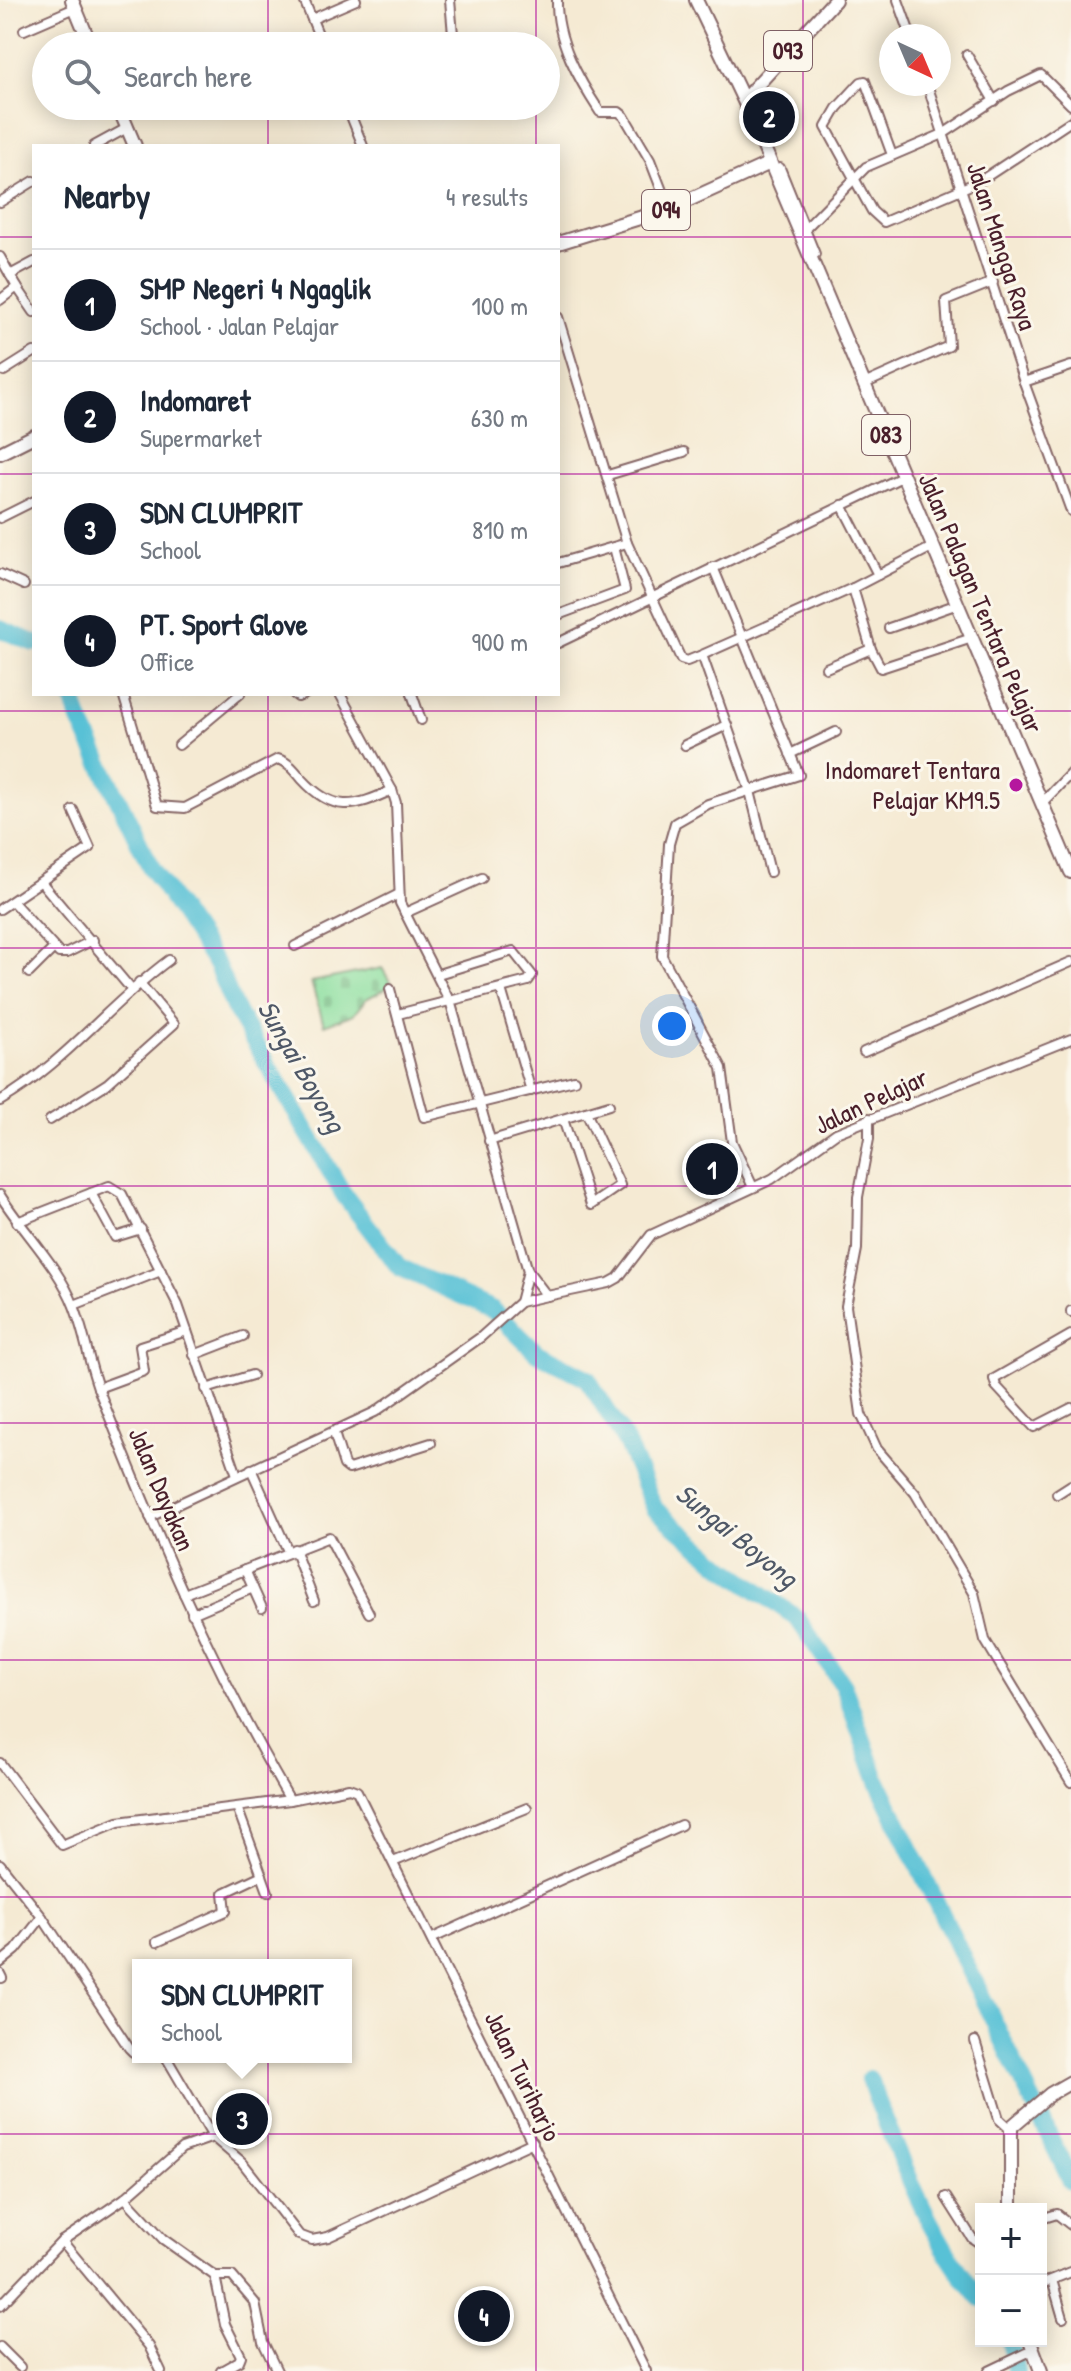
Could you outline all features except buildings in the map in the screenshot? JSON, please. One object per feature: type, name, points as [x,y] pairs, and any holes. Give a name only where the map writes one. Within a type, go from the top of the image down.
[{"type":"main road","name":"Jalan Palagan Tentara Pelajar","points":[[696,0],[774,166],[816,273],[1071,872]]},
{"type":"main road","name":"093","points":[[746,105],[748,95],[835,0]]},
{"type":"main road","points":[[73,4],[85,32]]},
{"type":"main road","points":[[124,120],[134,144]]},
{"type":"main road","name":"094","points":[[560,242],[669,209],[774,166]]},
{"type":"main road","points":[[0,453],[31,442]]},
{"type":"main road","points":[[1011,2203],[1015,2124],[1050,2094],[1071,2082]]},
{"type":"main road","points":[[1030,2348],[1041,2371]]},
{"type":"street","points":[[304,0],[317,32]]},
{"type":"street","points":[[312,19],[356,0]]},
{"type":"street","points":[[450,0],[453,32]]},
{"type":"street","points":[[557,0],[564,41],[586,91],[600,112],[619,112],[624,116],[650,160],[669,209]]},
{"type":"street","points":[[898,0],[907,24]]},
{"type":"street","points":[[24,30],[73,4]]},
{"type":"street","points":[[967,55],[994,101]]},
{"type":"street","points":[[805,229],[855,182],[866,167],[943,134],[1041,75],[1071,105]]},
{"type":"street","points":[[892,155],[865,81],[861,82],[837,108],[826,127],[878,220],[884,222],[1000,170],[1071,121]]},
{"type":"street","name":"Jalan Mangga Raya","points":[[931,96],[1024,382],[1071,511]]},
{"type":"street","points":[[353,120],[362,144]]},
{"type":"street","points":[[98,144],[127,128]]},
{"type":"street","points":[[774,166],[819,263],[816,273]]},
{"type":"street","points":[[0,202],[32,182]]},
{"type":"street","points":[[0,257],[32,309]]},
{"type":"street","points":[[10,275],[32,263]]},
{"type":"street","points":[[864,384],[949,346],[946,301],[993,282]]},
{"type":"street","points":[[0,300],[17,287]]},
{"type":"street","points":[[560,324],[627,543],[681,659],[687,661],[741,639],[853,588],[932,547]]},
{"type":"street","points":[[4,371],[32,353]]},
{"type":"street","points":[[1024,382],[1071,366]]},
{"type":"street","points":[[608,475],[684,452]]},
{"type":"street","points":[[560,642],[904,476]]},
{"type":"street","points":[[0,518],[32,502]]},
{"type":"street","points":[[842,505],[878,575]]},
{"type":"street","points":[[560,562],[627,543]]},
{"type":"street","points":[[560,614],[625,590],[614,547]]},
{"type":"street","points":[[713,567],[798,776],[696,810],[675,823],[669,844],[660,944],[662,956],[722,1068],[732,1142],[752,1185]]},
{"type":"street","points":[[0,574],[24,585]]},
{"type":"street","points":[[853,588],[878,666],[883,668],[972,638]]},
{"type":"street","points":[[889,628],[958,604]]},
{"type":"street","points":[[826,668],[871,649]]},
{"type":"street","points":[[702,655],[750,791],[770,872]]},
{"type":"street","points":[[124,696],[157,806],[185,808],[278,759],[293,768],[326,800],[339,804],[368,801],[392,790]]},
{"type":"street","points":[[179,745],[238,696]]},
{"type":"street","points":[[341,696],[392,790],[396,803],[399,894],[405,913],[451,1004],[528,1271],[547,1296]]},
{"type":"street","points":[[413,696],[421,720]]},
{"type":"street","points":[[685,745],[727,725]]},
{"type":"street","points":[[790,754],[836,732]]},
{"type":"street","points":[[1041,804],[1071,773]]},
{"type":"street","points":[[0,909],[90,848],[73,810]]},
{"type":"street","points":[[405,913],[482,878]]},
{"type":"street","points":[[42,883],[93,940],[131,989]]},
{"type":"street","points":[[295,946],[399,894]]},
{"type":"street","points":[[13,902],[53,949],[63,954],[93,940]]},
{"type":"street","points":[[29,973],[53,949]]},
{"type":"street","points":[[398,1014],[451,1004],[532,978],[531,970],[515,951],[438,974]]},
{"type":"street","points":[[0,1101],[56,1059],[131,989],[169,960]]},
{"type":"street","points":[[864,1052],[1071,962]]},
{"type":"street","points":[[50,1120],[108,1083],[174,1024],[139,982]]},
{"type":"street","points":[[390,989],[424,1117],[574,1080]]},
{"type":"street","points":[[501,989],[531,1091]]},
{"type":"street","name":"Jalan Pelajar","points":[[516,1305],[609,1283],[618,1278],[651,1235],[752,1185],[772,1179],[836,1133],[1071,1039]]},
{"type":"street","points":[[489,1141],[609,1105]]},
{"type":"street","points":[[563,1119],[591,1205],[620,1185],[586,1112]]},
{"type":"street","points":[[869,1118],[858,1197],[857,1249],[846,1306],[861,1414],[877,1449],[915,1493],[974,1593],[985,1640],[1071,1782]]},
{"type":"street","points":[[17,1222],[114,1187],[129,1203],[187,1331],[237,1475]]},
{"type":"street","points":[[91,1193],[115,1237],[141,1229]]},
{"type":"street","name":"Jalan Dayakan","points":[[0,1195],[74,1305],[98,1388],[192,1614],[254,1738],[290,1800]]},
{"type":"street","points":[[74,1305],[161,1271]]},
{"type":"street","points":[[150,1517],[334,1433],[394,1401],[481,1337],[516,1305],[528,1271]]},
{"type":"street","points":[[98,1388],[144,1371],[140,1346],[187,1331]]},
{"type":"street","points":[[1071,1335],[994,1379],[996,1386],[1034,1427],[1071,1408]]},
{"type":"street","points":[[194,1355],[243,1336]]},
{"type":"street","points":[[206,1389],[252,1375]]},
{"type":"street","points":[[334,1433],[344,1465],[349,1469],[431,1443]]},
{"type":"street","points":[[251,1469],[314,1601]]},
{"type":"street","points":[[1057,1494],[1071,1485]]},
{"type":"street","points":[[184,1594],[291,1550],[331,1538],[369,1613]]},
{"type":"street","points":[[245,1570],[262,1608]]},
{"type":"street","points":[[192,1614],[253,1588]]},
{"type":"street","points":[[0,1764],[62,1845],[118,1822],[290,1800]]},
{"type":"street","name":"Jalan Turiharjo","points":[[290,1800],[349,1788],[357,1791],[433,1938],[646,2371]]},
{"type":"street","points":[[237,1807],[268,1892]]},
{"type":"street","points":[[393,1862],[527,1808]]},
{"type":"street","points":[[433,1938],[681,1825]]},
{"type":"street","points":[[0,1864],[42,1917],[132,2051]]},
{"type":"street","points":[[157,1942],[226,1911],[224,1893],[262,1875]]},
{"type":"street","points":[[0,1963],[16,1950],[42,1917]]},
{"type":"street","points":[[975,2041],[999,2119],[1015,2124]]},
{"type":"street","points":[[170,2063],[213,2137],[242,2162],[299,2235],[319,2240],[533,2142]]},
{"type":"street","points":[[0,2306],[62,2241],[125,2198],[182,2148],[213,2137]]},
{"type":"street","points":[[946,2197],[975,2240]]},
{"type":"street","points":[[125,2198],[163,2239],[215,2276],[232,2276],[255,2303],[263,2342],[277,2371]]},
{"type":"street","points":[[1047,2217],[1057,2214],[1071,2225]]},
{"type":"street","points":[[62,2241],[126,2316],[154,2354],[161,2371]]},
{"type":"street","points":[[1047,2282],[1071,2272]]},
{"type":"street","points":[[215,2276],[225,2324],[241,2356],[239,2361],[221,2371]]},
{"type":"street","points":[[1052,2280],[1063,2318]]},
{"type":"street","points":[[0,2347],[20,2367]]},
{"type":"street","points":[[990,2370],[1030,2348]]},
{"type":"green space","points":[[382,968],[392,985],[366,999],[354,1014],[324,1025],[311,982]]},
{"type":"waterway","name":"Sungai Boyong","points":[[0,629],[32,642]]},
{"type":"waterway","name":"Sungai Boyong","points":[[73,696],[80,720],[151,868],[217,966],[234,1007],[344,1195],[399,1267],[493,1310],[537,1353],[587,1378],[626,1442],[655,1509],[720,1564],[797,1618],[843,1685],[878,1782],[1071,2181]]},
{"type":"waterway","points":[[869,2079],[916,2194],[945,2249],[975,2291]]},
{"type":"waterway","points":[[1011,2347],[1016,2371]]},
{"type":"place","name":"Indomaret","points":[[769,117]]},
{"type":"place","name":"Indomaret Tentara Pelajar KM9.5","points":[[1016,785]]},
{"type":"place","name":"SMP Negeri 4 Ngaglik","points":[[712,1169]]},
{"type":"place","name":"SDN CLUMPRIT","points":[[242,2119]]},
{"type":"place","name":"PT. Sport Glove","points":[[484,2316]]}]
